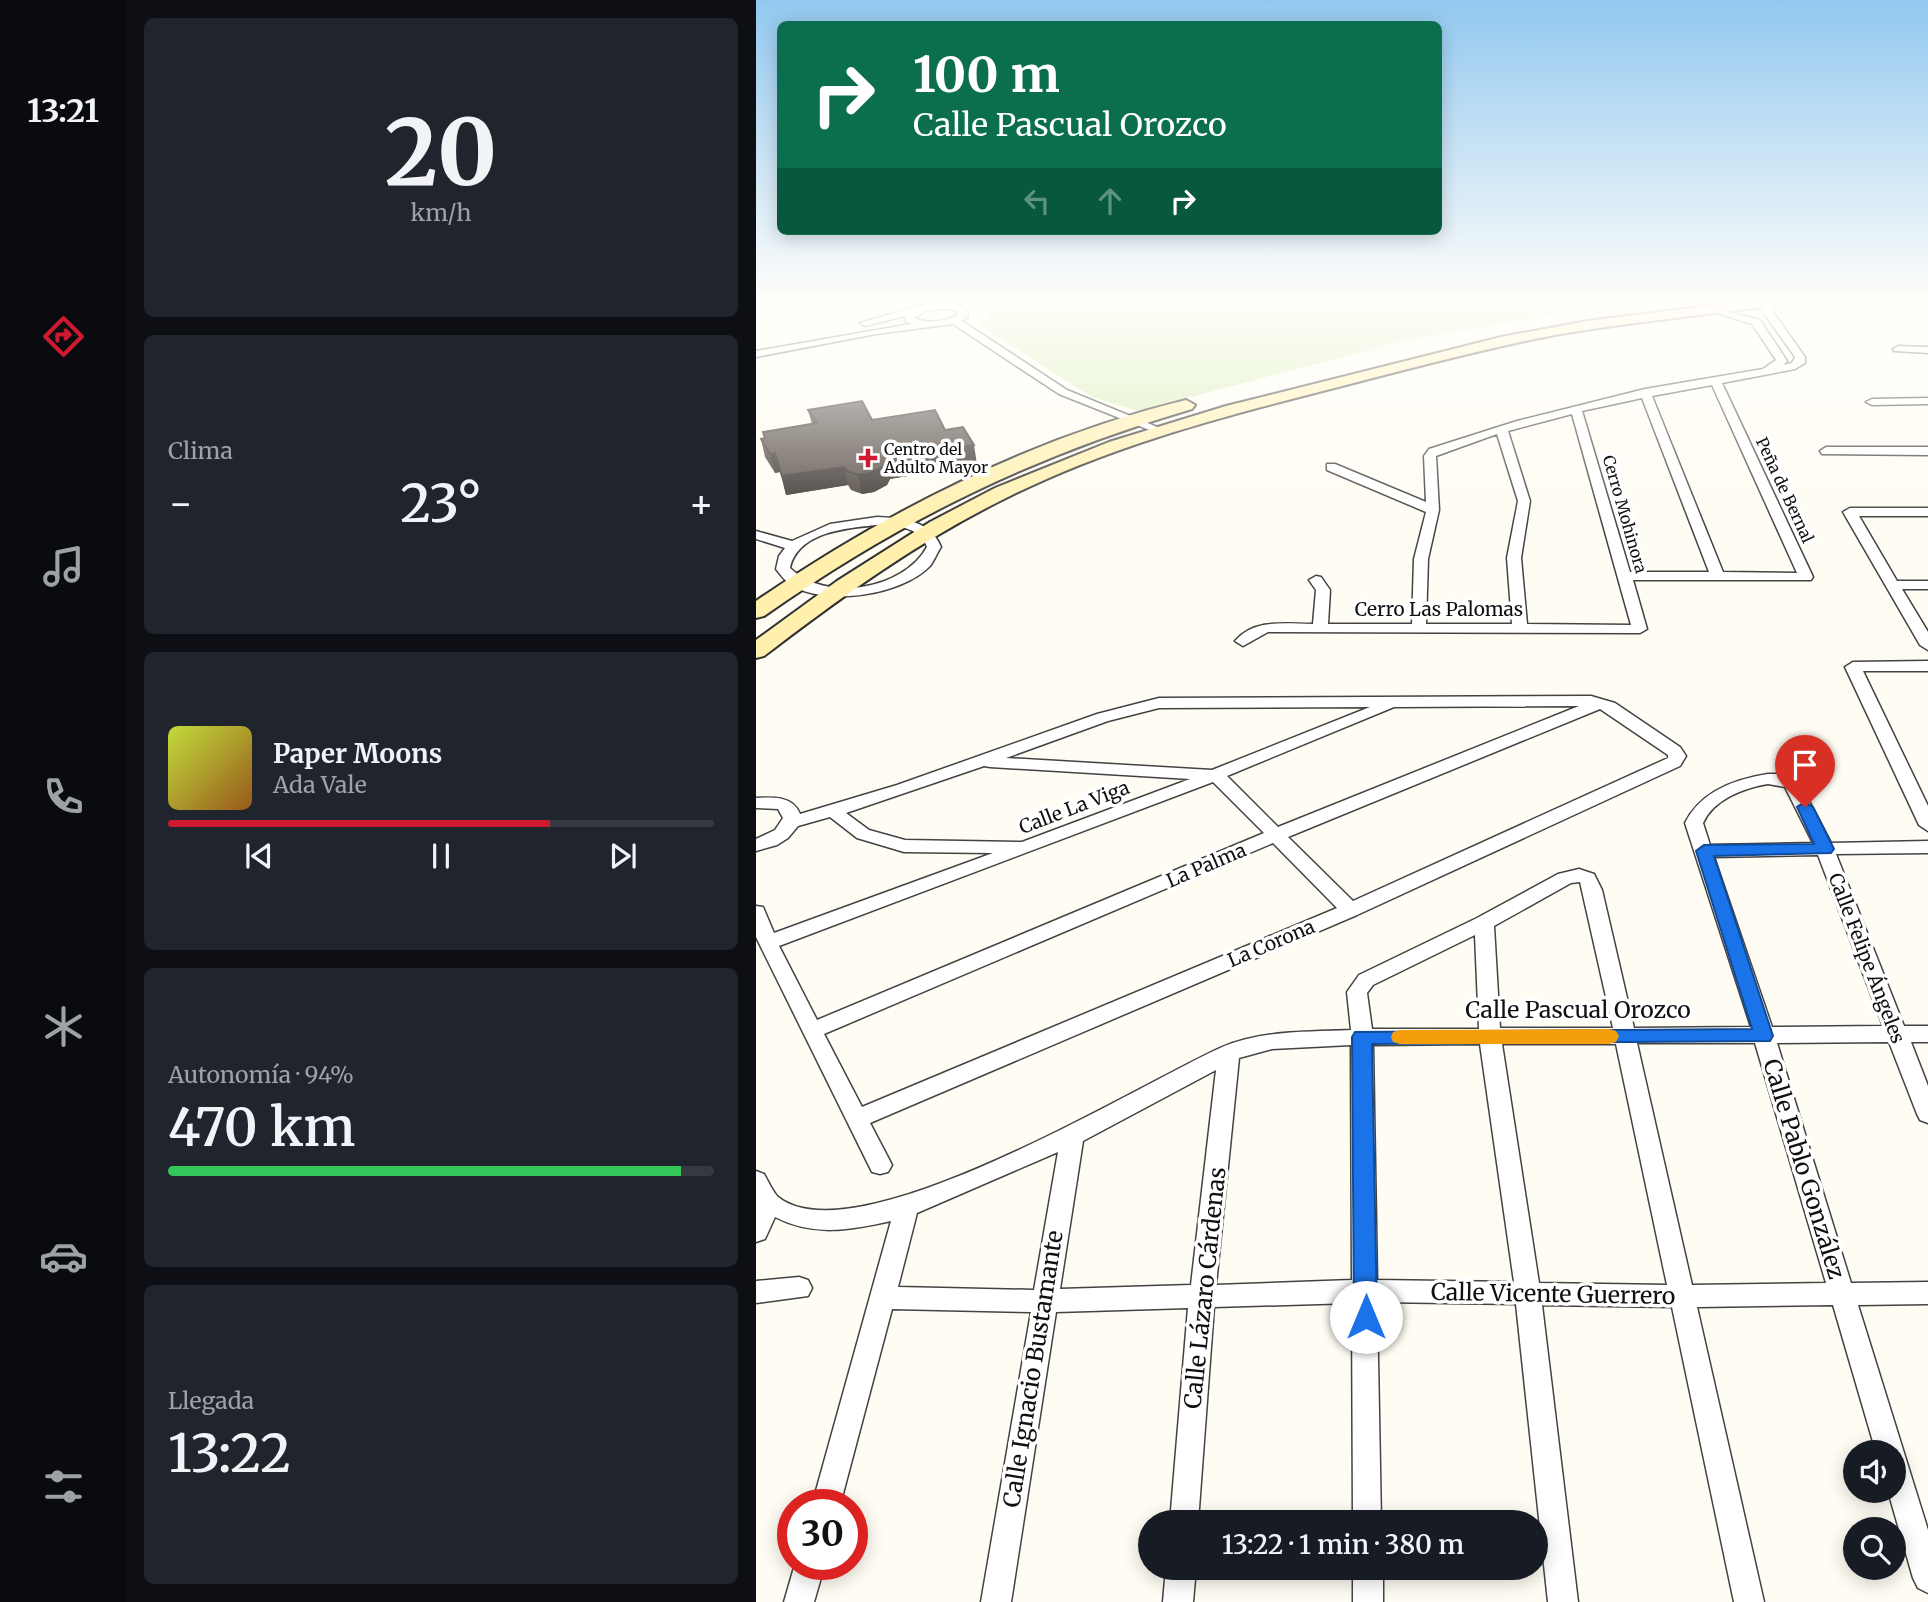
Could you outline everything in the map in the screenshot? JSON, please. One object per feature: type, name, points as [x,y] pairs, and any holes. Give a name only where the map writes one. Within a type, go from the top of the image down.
[{"type":"main road","points":[[1228,393],[1292,378]]},
{"type":"main road","points":[[756,611],[795,583],[895,522],[984,477],[1138,428],[1352,378]]},
{"type":"main road","points":[[756,651],[833,592],[926,533],[1000,493],[1138,428],[1205,400]]},
{"type":"street","points":[[1017,378],[1138,428]]},
{"type":"street","points":[[1039,378],[1138,428]]},
{"type":"street","points":[[1419,628],[1421,559],[1433,510],[1430,456],[1442,448],[1576,409],[1646,392],[1728,378]]},
{"type":"street","name":"Peña de Bernal","points":[[1715,380],[1806,577],[1718,577]]},
{"type":"street","points":[[1625,576],[1718,577],[1646,392]]},
{"type":"street","points":[[1872,401],[1928,401]]},
{"type":"street","name":"Cerro Mohinora","points":[[1576,409],[1640,629]]},
{"type":"street","points":[[1502,430],[1524,501],[1514,558],[1520,628]]},
{"type":"street","points":[[1826,452],[1928,451]]},
{"type":"street","points":[[1331,467],[1433,510]]},
{"type":"street","points":[[1928,512],[1850,512],[1928,645]]},
{"type":"street","points":[[895,522],[926,533],[934,547],[932,555],[916,572],[878,587],[833,592],[795,583],[783,569],[783,562],[794,546],[807,537],[840,525],[895,522]]},
{"type":"street","points":[[756,535],[794,546]]},
{"type":"street","points":[[1316,580],[1323,590],[1320,628]]},
{"type":"street","points":[[1891,585],[1928,585]]},
{"type":"street","name":"Cerro Las Palomas","points":[[1243,641],[1251,634],[1266,628],[1640,629]]},
{"type":"street","points":[[1928,666],[1853,667],[1928,825]]},
{"type":"street","points":[[756,845],[777,838],[793,822],[833,811],[1094,720],[1159,703],[1601,703]]},
{"type":"street","name":"Calle La Viga","points":[[768,943],[1029,847],[1392,703]]},
{"type":"street","name":"La Corona","points":[[857,1119],[1350,909],[1674,762],[1678,755],[1601,703]]},
{"type":"street","name":"La Palma","points":[[813,1030],[1276,835],[1601,703]]},
{"type":"street","points":[[980,761],[1216,775],[1350,909]]},
{"type":"street","name":"Calle Pablo González","points":[[1775,777],[1739,787],[1702,808],[1694,823],[1764,1036],[1886,1440]]},
{"type":"street","name":"Calle Felipe Ángeles","points":[[1775,777],[1789,781],[1794,787],[1825,849],[1928,1114]]},
{"type":"street","points":[[759,798],[788,807],[793,813],[793,822]]},
{"type":"street","points":[[833,811],[863,834],[904,846],[1029,847]]},
{"type":"street","points":[[1704,851],[1928,847]]},
{"type":"street","points":[[1367,1510],[1362,1037],[1357,992],[1366,980],[1484,923],[1565,878],[1579,875],[1590,883],[1749,1602]]},
{"type":"street","points":[[756,912],[768,943],[880,1165]]},
{"type":"street","points":[[1484,923],[1490,1037],[1528,1295],[1563,1602]]},
{"type":"street","name":"Calle Pascual Orozco","points":[[769,1203],[793,1215],[816,1221],[850,1220],[907,1207],[1072,1136],[1229,1053],[1272,1041],[1362,1037],[1928,1034]]},
{"type":"street","name":"Calle Lázaro Cárdenas","points":[[1185,1510],[1202,1296],[1229,1053]]},
{"type":"street","name":"Calle Ignacio Bustamante","points":[[996,1602],[1072,1136]]},
{"type":"street","points":[[756,1181],[769,1203],[756,1232]]},
{"type":"street","points":[[830,1489],[907,1207]]},
{"type":"street","points":[[756,1292],[799,1289]]},
{"type":"street","name":"Calle Vicente Guerrero","points":[[884,1298],[1043,1301],[1366,1291],[1682,1296],[1928,1293]]},
{"type":"street","points":[[1906,1503],[1928,1578]]},
{"type":"street","points":[[799,1602],[805,1580]]},
{"type":"street","points":[[1178,1602],[1180,1580]]},
{"type":"street","points":[[1368,1580],[1368,1602]]},
{"type":"green space","points":[[1062,378],[1263,378],[1138,411],[1092,397]]},
{"type":"building","points":[[862,401],[872,420],[935,410],[945,430],[963,427],[974,445],[887,461],[883,467],[858,475],[844,467],[782,476],[775,453],[770,454],[761,439],[765,438],[763,432],[817,423],[808,410]]},
{"type":"slow traffic","points":[[1400,1037],[1609,1036]]},
{"type":"place","name":"Centro del Adulto Mayor","points":[[868,458]]},
{"type":"route","points":[[1366,1317],[1362,1037],[1764,1036],[1704,851],[1825,849],[1805,807]]}]
